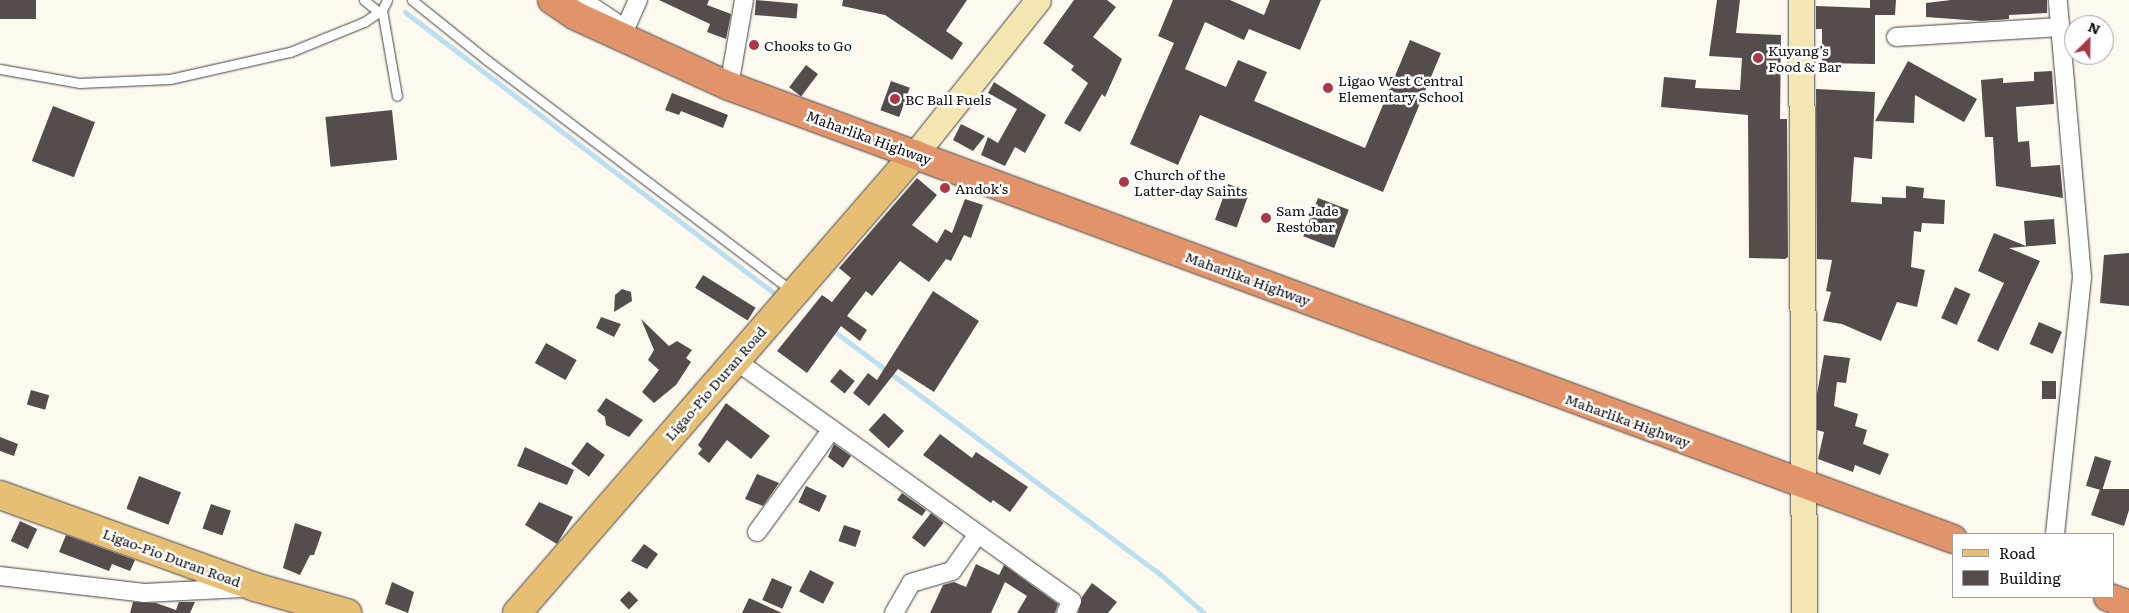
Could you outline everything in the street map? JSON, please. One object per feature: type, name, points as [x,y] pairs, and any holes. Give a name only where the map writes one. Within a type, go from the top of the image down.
[{"type":"highway","name":"Maharlika Highway","points":[[552,0],[593,24],[729,86],[1952,539]]},
{"type":"highway","points":[[2111,598],[2129,605]]},
{"type":"main road","name":"Ligao-Pio Duran Road","points":[[517,613],[794,292],[916,154]]},
{"type":"main road","name":"Ligao-Pio Duran Road","points":[[0,495],[255,587],[347,613]]},
{"type":"street","points":[[582,0],[625,29],[638,0]]},
{"type":"street","points":[[729,86],[744,0]]},
{"type":"street","points":[[916,154],[1038,0]]},
{"type":"street","points":[[1801,0],[1804,613]]},
{"type":"street","points":[[2055,533],[2082,277],[2058,0]]},
{"type":"street","points":[[1896,37],[2060,27]]},
{"type":"street","points":[[735,360],[1072,601],[1066,613]]},
{"type":"street","points":[[757,532],[832,429]]},
{"type":"street","points":[[894,613],[911,583],[952,571],[978,534]]},
{"type":"street","points":[[0,576],[144,594],[255,587]]},
{"type":"lane","points":[[364,0],[381,11],[397,96]]},
{"type":"lane","points":[[0,69],[80,83],[170,79],[290,52],[381,11],[387,0]]},
{"type":"lane","points":[[412,0],[794,292]]},
{"type":"building","points":[[0,0],[36,0],[36,19],[0,19]]},
{"type":"building","points":[[659,0],[709,0],[707,5],[731,14],[726,39],[707,32],[710,24]]},
{"type":"building","points":[[756,0],[798,4],[797,19],[755,15]]},
{"type":"building","points":[[843,0],[967,0],[946,31],[963,43],[952,60],[885,15],[842,6]]},
{"type":"building","points":[[1074,0],[1107,0],[1116,7],[1093,37],[1122,59],[1105,97],[1102,94],[1080,132],[1064,123],[1088,83],[1071,70],[1074,66],[1043,43]]},
{"type":"building","points":[[1173,0],[1230,0],[1264,15],[1270,0],[1321,0],[1300,50],[1249,29],[1244,40],[1205,22],[1185,69],[1226,87],[1238,60],[1267,72],[1254,101],[1365,148],[1410,40],[1441,53],[1383,192],[1200,115],[1178,165],[1130,144],[1174,43],[1158,36]]},
{"type":"building","points":[[1717,0],[1740,0],[1736,33],[1781,35],[1780,119],[1787,119],[1788,257],[1785,259],[1749,258],[1748,115],[1661,107],[1664,77],[1696,80],[1695,88],[1740,90],[1742,58],[1709,56]]},
{"type":"building","points":[[1870,0],[1896,0],[1895,15],[1875,15],[1875,64],[1822,63],[1822,29],[1816,29],[1816,6],[1870,8]]},
{"type":"building","points":[[1951,0],[2047,0],[2047,13],[2009,15],[2009,19],[1981,21],[1926,17],[1926,3]]},
{"type":"building","points":[[1908,61],[1977,99],[1964,122],[1915,95],[1914,123],[1875,121]]},
{"type":"building","points":[[806,65],[818,74],[801,96],[789,87]]},
{"type":"building","points":[[2052,71],[2054,104],[2016,107],[2018,142],[2029,141],[2031,167],[2060,165],[2063,198],[1996,186],[1993,137],[1985,137],[1981,80],[2003,78],[2003,83],[2034,81],[2034,72]]},
{"type":"building","points":[[891,81],[910,88],[899,117],[880,110]]},
{"type":"building","points":[[994,82],[1046,115],[1025,153],[1015,147],[1005,166],[981,155],[988,137],[998,143],[1017,109],[988,93]]},
{"type":"building","points":[[1816,89],[1875,92],[1872,159],[1854,157],[1851,202],[1882,204],[1882,197],[1906,198],[1906,186],[1924,188],[1923,198],[1945,200],[1944,224],[1922,223],[1921,232],[1914,231],[1911,267],[1925,270],[1917,307],[1897,302],[1881,341],[1842,324],[1823,321],[1831,292],[1826,291],[1832,260],[1817,259]]},
{"type":"building","points":[[672,93],[728,115],[723,128],[681,111],[679,115],[665,110]]},
{"type":"building","points":[[53,106],[95,122],[74,177],[32,161]]},
{"type":"building","points":[[392,110],[397,160],[331,167],[325,117]]},
{"type":"building","points":[[961,124],[985,136],[973,151],[953,140]]},
{"type":"building","points":[[917,178],[937,195],[912,225],[937,243],[945,229],[952,233],[965,199],[983,205],[971,238],[964,235],[951,261],[946,259],[929,282],[900,261],[872,296],[866,291],[847,316],[867,330],[860,341],[841,326],[807,373],[777,351],[822,295],[832,302],[851,278],[839,268]]},
{"type":"building","points":[[1228,184],[1250,192],[1237,228],[1215,220]]},
{"type":"building","points":[[1318,198],[1349,210],[1334,248],[1303,236]]},
{"type":"building","points":[[2054,219],[2056,244],[2009,248],[2040,261],[1998,351],[1977,341],[2004,283],[1978,271],[1994,233],[2026,246],[2024,221]]},
{"type":"building","points":[[2129,253],[2129,306],[2100,303],[2104,255]]},
{"type":"building","points":[[703,275],[756,308],[748,321],[695,288]]},
{"type":"building","points":[[1955,287],[1971,294],[1957,325],[1941,318]]},
{"type":"building","points":[[622,289],[631,292],[632,301],[614,312],[615,295]]},
{"type":"building","points":[[933,291],[979,321],[934,392],[898,369],[869,406],[853,393],[868,373],[877,380]]},
{"type":"building","points":[[601,317],[621,324],[614,337],[596,328]]},
{"type":"building","points":[[641,319],[669,346],[677,341],[692,350],[686,358],[691,362],[676,385],[654,403],[642,392],[659,370],[648,360],[654,350]]},
{"type":"building","points":[[2039,322],[2062,332],[2053,354],[2030,344]]},
{"type":"building","points":[[546,343],[577,360],[565,380],[535,363]]},
{"type":"building","points":[[1824,355],[1850,358],[1846,383],[1837,382],[1834,406],[1858,414],[1855,426],[1867,430],[1863,444],[1889,454],[1880,475],[1855,465],[1853,472],[1818,459],[1824,432],[1817,430],[1817,394]]},
{"type":"building","points":[[840,369],[855,381],[845,393],[830,381]]},
{"type":"building","points":[[2042,381],[2056,381],[2056,399],[2042,399]]},
{"type":"building","points":[[31,390],[49,395],[45,410],[27,404]]},
{"type":"building","points":[[606,398],[643,420],[629,437],[606,425],[605,417],[597,411]]},
{"type":"building","points":[[726,403],[770,436],[751,459],[727,440],[709,463],[698,454],[702,449],[698,445]]},
{"type":"building","points":[[884,413],[904,431],[889,448],[869,430]]},
{"type":"building","points":[[940,434],[972,458],[976,452],[1028,487],[1010,512],[993,500],[991,503],[923,455]]},
{"type":"building","points":[[0,437],[18,444],[14,456],[0,451]]},
{"type":"building","points":[[587,442],[605,455],[589,477],[571,464]]},
{"type":"building","points":[[834,444],[851,456],[843,468],[828,457]]},
{"type":"building","points":[[525,447],[574,470],[567,485],[517,466]]},
{"type":"building","points":[[2095,456],[2111,461],[2102,491],[2086,486]]},
{"type":"building","points":[[757,474],[779,483],[763,506],[745,499]]},
{"type":"building","points":[[139,476],[181,492],[168,525],[126,509]]},
{"type":"building","points":[[806,486],[827,496],[819,512],[798,502]]},
{"type":"building","points":[[2100,489],[2129,489],[2129,510],[2124,526],[2091,515]]},
{"type":"building","points":[[902,493],[926,510],[922,516],[897,500]]},
{"type":"building","points":[[539,502],[573,517],[557,544],[525,525]]},
{"type":"building","points":[[211,504],[231,511],[222,535],[203,529]]},
{"type":"building","points":[[931,513],[944,523],[925,547],[912,537]]},
{"type":"building","points":[[20,521],[37,529],[28,549],[11,541]]},
{"type":"building","points":[[295,523],[322,532],[314,555],[310,555],[300,575],[283,568]]},
{"type":"building","points":[[844,525],[861,531],[855,547],[838,541]]},
{"type":"building","points":[[66,535],[135,560],[130,571],[112,564],[109,571],[59,552]]},
{"type":"building","points":[[644,544],[658,554],[647,569],[631,561]]},
{"type":"building","points":[[976,564],[999,575],[1004,565],[1058,604],[1055,613],[1017,613],[1027,596],[1005,582],[991,613],[930,613],[943,585],[954,582],[966,587]]},
{"type":"building","points":[[810,570],[834,582],[823,604],[799,591]]},
{"type":"building","points":[[772,578],[792,587],[782,609],[762,600]]},
{"type":"building","points":[[392,582],[414,592],[408,613],[385,604]]},
{"type":"building","points":[[1092,583],[1117,602],[1108,613],[1078,613],[1082,597]]},
{"type":"building","points":[[629,591],[638,600],[629,609],[620,600]]},
{"type":"building","points":[[749,598],[782,613],[742,613]]},
{"type":"building","points":[[133,602],[156,603],[176,610],[179,602],[195,602],[190,613],[130,613]]},
{"type":"waterway","points":[[405,12],[777,295]]},
{"type":"waterway","points":[[831,329],[1160,574],[1204,613]]},
{"type":"place","name":"Chooks to Go","points":[[754,45]]},
{"type":"place","name":"Kuyang’s Food & Bar","points":[[1758,58]]},
{"type":"place","name":"Ligao West Central Elementary School","points":[[1328,88]]},
{"type":"place","name":"BC Ball Fuels","points":[[895,99]]},
{"type":"place","name":"Church of the Latter-day Saints","points":[[1124,182]]},
{"type":"place","name":"Andok's","points":[[945,188]]},
{"type":"place","name":"Sam Jade Restobar","points":[[1266,218]]}]
